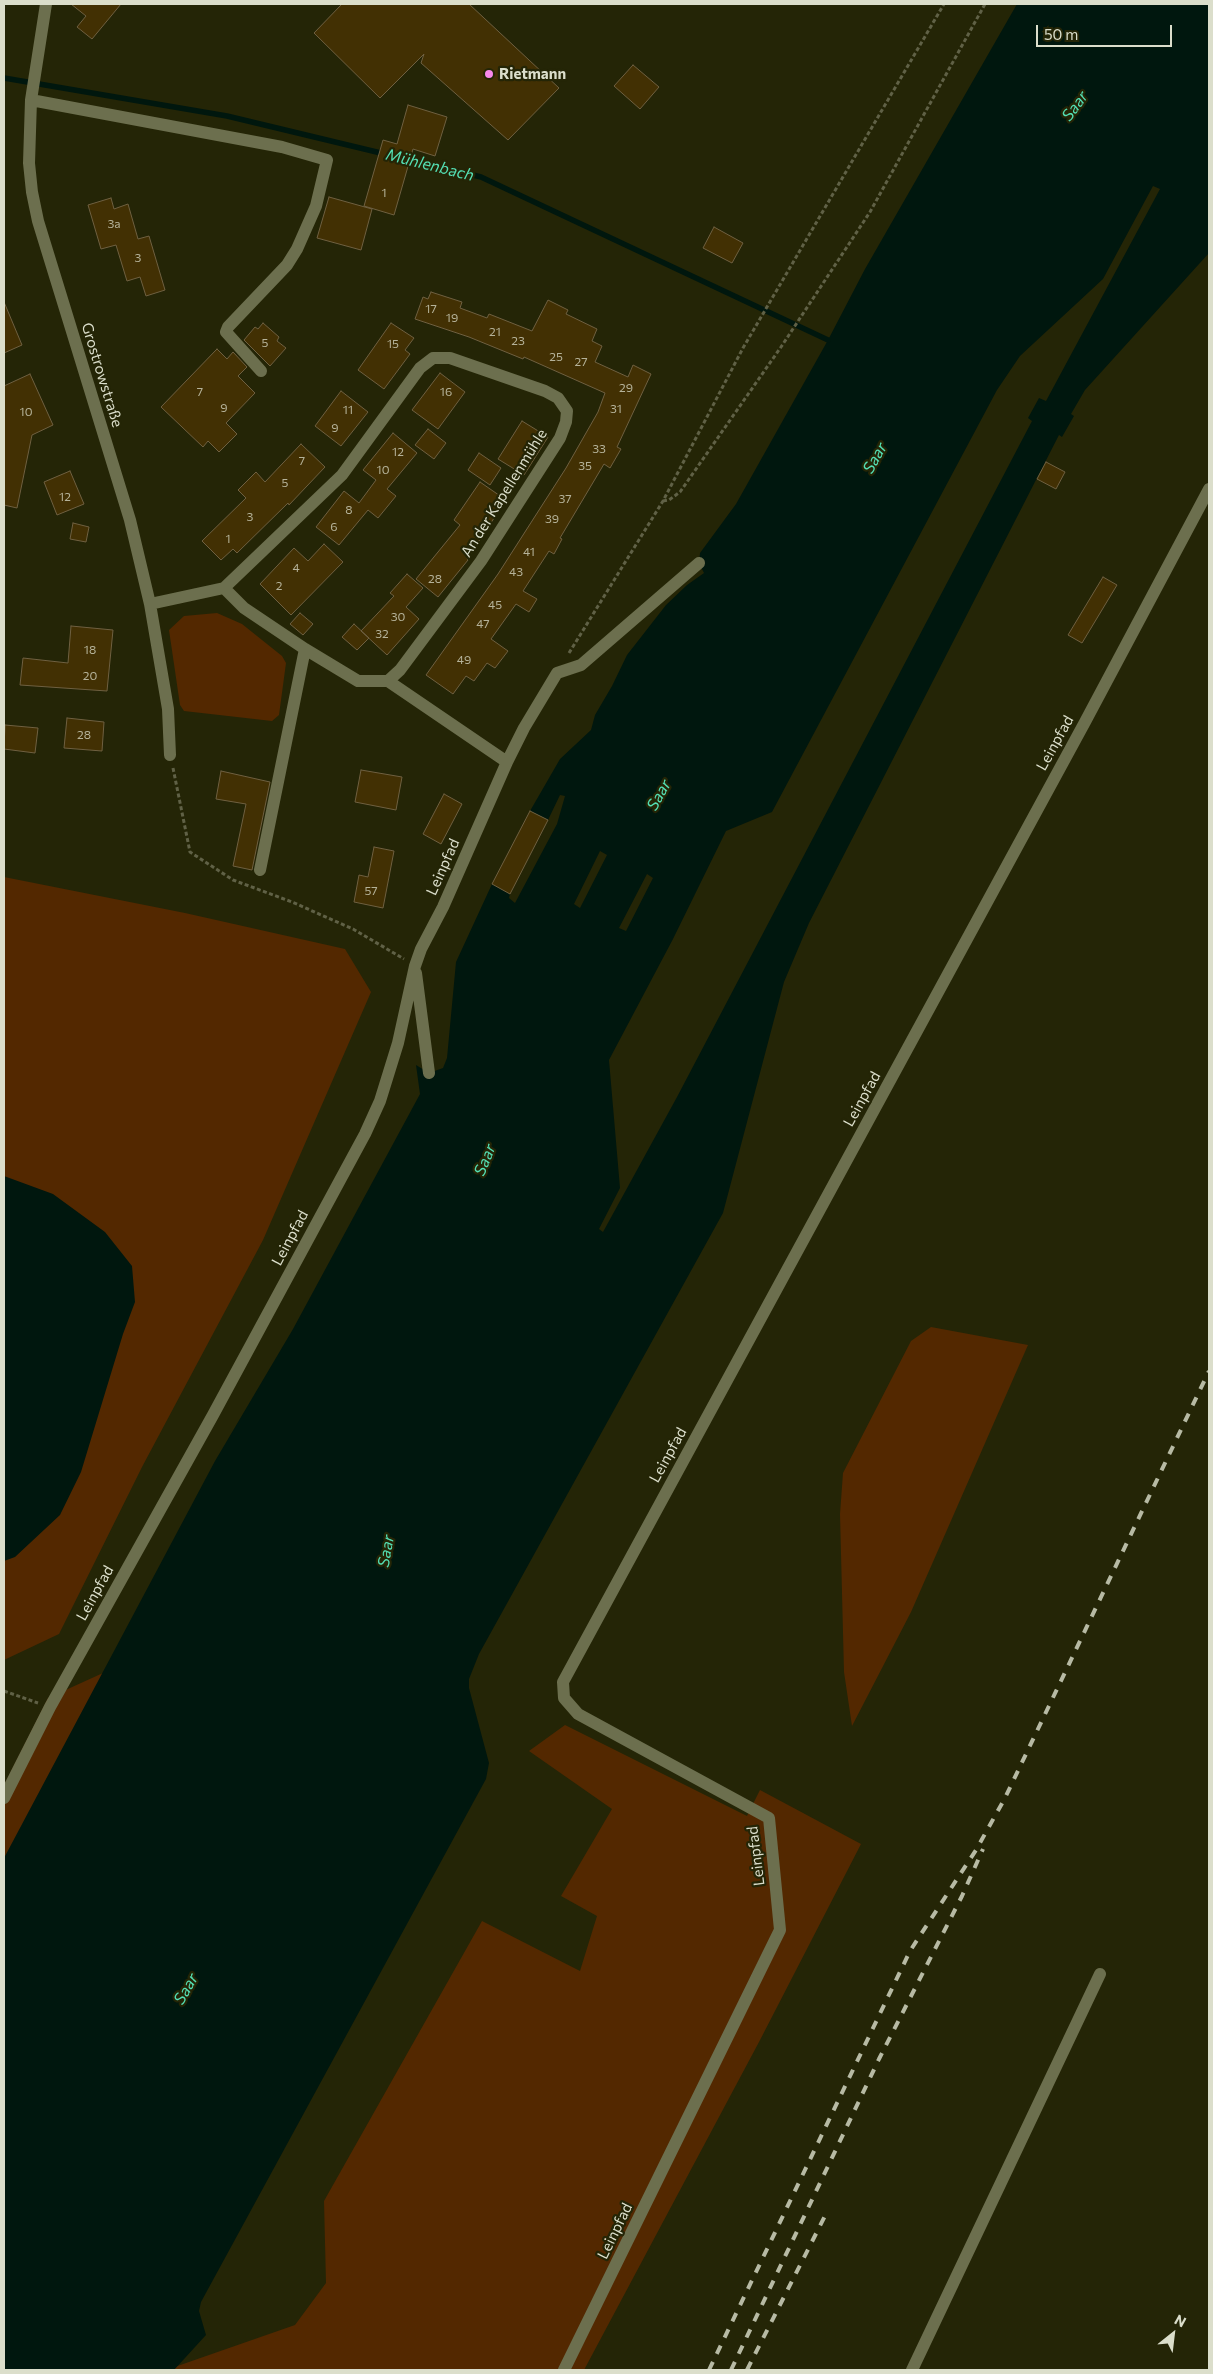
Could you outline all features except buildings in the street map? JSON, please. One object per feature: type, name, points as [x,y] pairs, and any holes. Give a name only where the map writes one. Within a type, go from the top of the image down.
[{"type":"street","name":"Grostrowstraße","points":[[46,4],[31,100],[29,163],[38,221],[130,520],[150,604],[168,709],[170,755]]},
{"type":"street","points":[[31,100],[282,148],[327,160],[316,206],[297,249],[287,265],[228,327],[226,332],[261,371]]},
{"type":"street","name":"An der Kapellenmühle","points":[[224,588],[342,475],[420,368],[433,358],[450,358],[545,391],[558,398],[567,410],[566,422],[560,438],[481,561],[400,670],[388,681]]},
{"type":"street","name":"Leinpfad","points":[[564,2370],[780,1930],[769,1818],[578,1714],[564,1698],[563,1682],[1085,722],[1209,489]]},
{"type":"street","points":[[557,673],[581,665],[699,563]]},
{"type":"street","points":[[150,604],[224,588],[244,608],[304,649],[358,681],[388,681],[507,762]]},
{"type":"street","points":[[260,870],[304,649]]},
{"type":"street","name":"Leinpfad","points":[[4,1798],[50,1707],[209,1424],[365,1134],[380,1101],[398,1043],[415,966],[507,762],[524,728],[557,673]]},
{"type":"street","points":[[415,966],[429,1073]]},
{"type":"street","points":[[912,2370],[1100,1974]]},
{"type":"path","points":[[557,673],[663,501],[743,348],[944,4]]},
{"type":"path","points":[[663,501],[680,492],[781,347],[870,212],[985,4]]},
{"type":"path","points":[[170,755],[190,852],[233,880],[292,902],[353,929],[415,966]]},
{"type":"path","points":[[4,1690],[50,1707]]},
{"type":"shaded area","points":[[217,613],[242,624],[282,656],[286,663],[279,715],[272,721],[184,711],[180,705],[169,630],[184,616]]},
{"type":"shaded area","points":[[4,877],[185,913],[345,949],[371,992],[263,1240],[142,1467],[59,1634],[4,1660]]},
{"type":"shaded area","points":[[931,1327],[1028,1345],[911,1612],[852,1726],[844,1672],[840,1514],[843,1473],[911,1341]]},
{"type":"shaded area","points":[[103,1673],[4,1868],[4,1785],[48,1698]]},
{"type":"shaded area","points":[[565,1725],[747,1816],[760,1790],[861,1844],[759,2042],[584,2370],[166,2370],[295,2325],[326,2283],[324,2201],[482,1921],[580,1971],[597,1916],[561,1896],[612,1809],[529,1751]]},
{"type":"water","name":"Saar","points":[[1017,4],[1209,4],[1209,253],[1085,390],[1071,414],[1074,416],[1062,437],[1059,435],[809,923],[784,982],[723,1213],[479,1654],[469,1679],[469,1688],[489,1763],[486,1779],[201,2302],[199,2311],[206,2335],[174,2370],[4,2370],[4,1858],[215,1461],[293,1329],[420,1094],[416,1065],[429,1073],[443,1068],[447,1058],[456,962],[492,884],[510,894],[509,898],[515,903],[557,824],[565,796],[560,795],[548,820],[530,811],[560,759],[591,730],[595,715],[627,655],[666,605],[687,585],[704,573],[699,563],[700,553],[736,504],[828,340],[865,269]],"holes":[[[1153,186],[1160,189],[1046,401],[1039,398],[1028,418],[1032,421],[677,1097],[603,1232],[599,1229],[620,1188],[609,1060],[673,939],[726,831],[772,812],[997,390],[1020,356],[1103,279]],[[600,851],[607,855],[580,908],[574,904]],[[647,874],[653,878],[626,931],[619,928]]]},
{"type":"water","points":[[4,1176],[53,1194],[105,1232],[132,1266],[135,1302],[123,1334],[81,1472],[60,1515],[15,1557],[4,1561]]},
{"type":"waterway","name":"Mühlenbach","points":[[4,78],[227,116],[385,154]]},
{"type":"waterway","name":"Mühlenbach","points":[[404,158],[481,177],[828,340]]},
{"type":"railway","points":[[709,2370],[910,1951],[976,1850],[1005,1798],[1209,1371]]},
{"type":"railway","points":[[731,2370],[879,2059],[962,1896],[983,1849]]},
{"type":"railway","points":[[747,2370],[828,2210]]},
{"type":"place","name":"Rietmann","points":[[489,74]]}]
